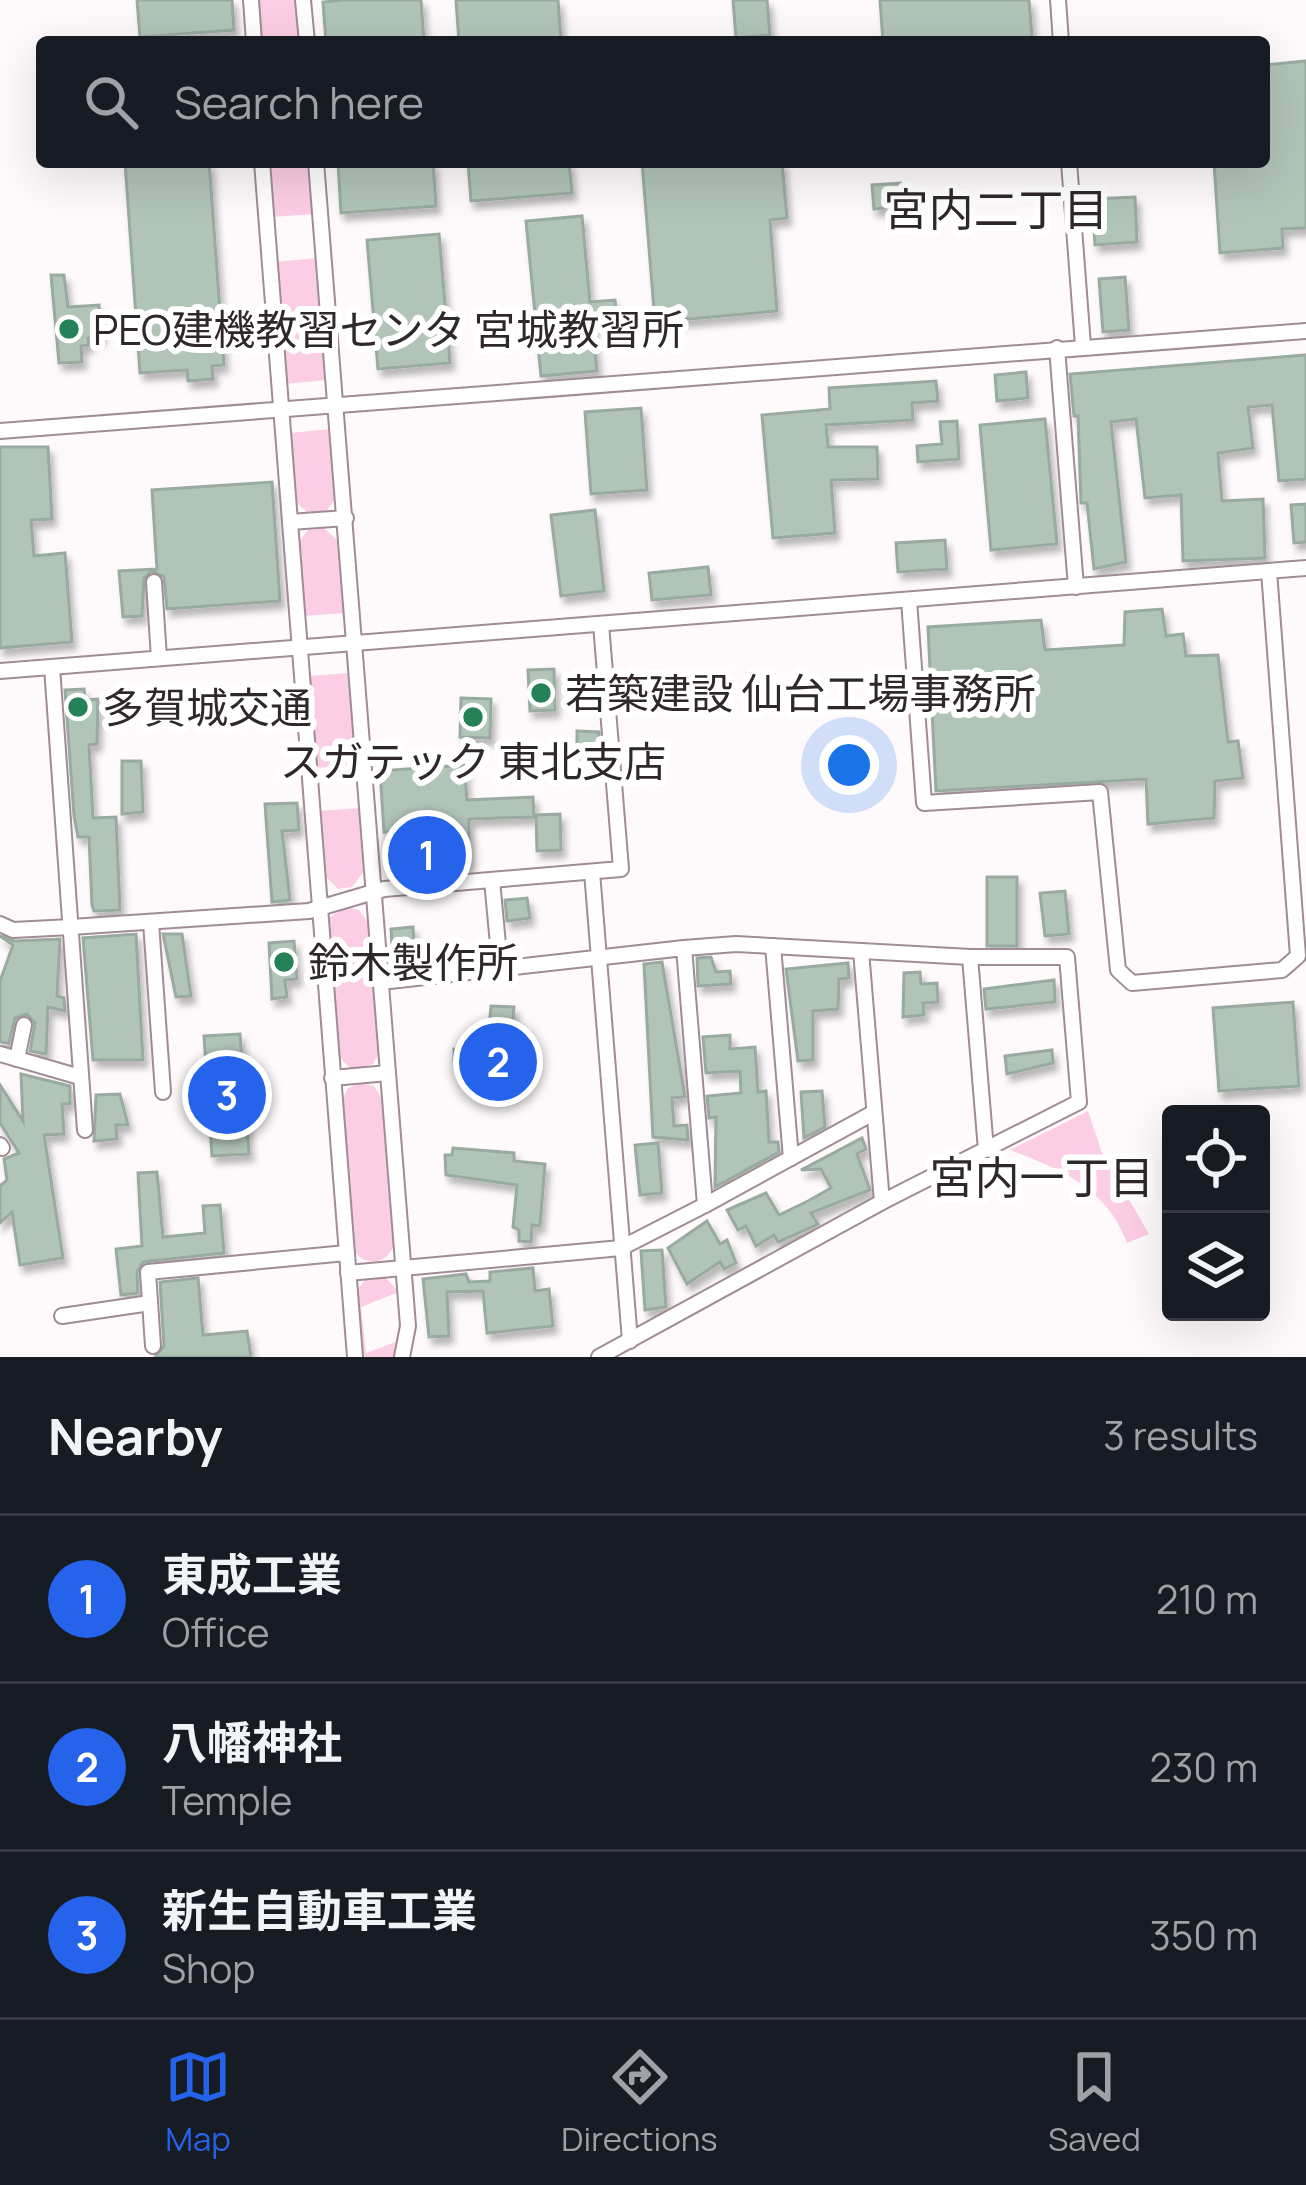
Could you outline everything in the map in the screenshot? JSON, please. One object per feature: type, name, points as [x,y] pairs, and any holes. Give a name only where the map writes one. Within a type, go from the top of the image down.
[{"type":"street","points":[[251,0],[254,36]]},
{"type":"street","points":[[303,0],[306,36]]},
{"type":"street","points":[[1058,0],[1060,36]]},
{"type":"street","points":[[262,168],[355,1357]]},
{"type":"street","points":[[316,168],[408,1326],[402,1357]]},
{"type":"street","points":[[1070,168],[1083,346]]},
{"type":"street","points":[[0,430],[1306,331]]},
{"type":"street","points":[[1057,348],[1076,587]]},
{"type":"street","points":[[290,523],[346,518]]},
{"type":"street","points":[[0,671],[1306,568]]},
{"type":"street","points":[[909,600],[925,803],[1100,792],[1118,970],[1132,983],[1282,970],[1298,956],[1269,571]]},
{"type":"street","points":[[154,582],[159,658]]},
{"type":"street","points":[[0,924],[13,929],[71,928],[319,909],[373,891],[621,869],[602,624]]},
{"type":"street","points":[[52,667],[85,1130]]},
{"type":"street","points":[[592,872],[630,1341]]},
{"type":"street","points":[[492,880],[500,966]]},
{"type":"street","points":[[151,922],[163,1092]]},
{"type":"street","points":[[381,982],[684,948],[773,946],[970,957],[1067,957],[1079,1102],[882,1202],[599,1357]]},
{"type":"street","points":[[773,946],[791,1158]]},
{"type":"street","points":[[684,948],[705,1205]]},
{"type":"street","points":[[861,951],[882,1202]]},
{"type":"street","points":[[970,957],[986,1150]]},
{"type":"street","points":[[17,1059],[24,1025]]},
{"type":"street","points":[[0,1054],[80,1077]]},
{"type":"street","points":[[332,1078],[388,1073]]},
{"type":"street","points":[[348,1273],[621,1248],[873,1113]]},
{"type":"street","points":[[153,1346],[148,1273],[346,1253]]},
{"type":"street","points":[[62,1316],[150,1303]]},
{"type":"shaded area","points":[[255,0],[298,0],[301,36],[258,36]]},
{"type":"shaded area","points":[[268,168],[311,168],[315,214],[272,217]]},
{"type":"shaded area","points":[[317,258],[328,380],[285,384],[275,262]]},
{"type":"shaded area","points":[[332,429],[337,497],[324,514],[310,515],[294,500],[289,433]]},
{"type":"shaded area","points":[[324,528],[340,543],[346,613],[303,616],[298,543],[308,530]]},
{"type":"shaded area","points":[[350,673],[357,765],[314,768],[307,676]]},
{"type":"shaded area","points":[[360,808],[365,870],[352,887],[338,889],[322,873],[317,811]]},
{"type":"shaded area","points":[[346,907],[359,910],[369,924],[380,1051],[373,1064],[352,1070],[337,1055],[327,919]]},
{"type":"shaded area","points":[[361,1083],[374,1086],[383,1100],[395,1243],[386,1256],[375,1261],[362,1258],[352,1247],[340,1104],[348,1088]]},
{"type":"shaded area","points":[[1088,1111],[1102,1153],[1149,1234],[1127,1243],[1094,1194],[1064,1173],[1010,1150]]},
{"type":"shaded area","points":[[384,1276],[399,1292],[361,1307],[366,1353],[401,1340],[396,1357],[365,1357],[359,1348],[356,1291],[367,1278]]},
{"type":"building","points":[[137,0],[232,0],[234,30],[140,36]]},
{"type":"building","points":[[421,0],[424,36],[326,36],[323,2]]},
{"type":"building","points":[[456,0],[558,0],[561,36],[459,36]]},
{"type":"building","points":[[733,0],[767,0],[770,35],[736,36]]},
{"type":"building","points":[[880,0],[1029,0],[1032,36],[883,36]]},
{"type":"building","points":[[1306,61],[1306,228],[1282,229],[1283,248],[1220,253],[1214,168],[1270,168],[1270,64]]},
{"type":"building","points":[[125,168],[209,168],[224,365],[212,366],[213,379],[188,381],[187,370],[140,373]]},
{"type":"building","points":[[338,168],[433,168],[436,206],[341,213]]},
{"type":"building","points":[[468,168],[570,168],[572,193],[471,201]]},
{"type":"building","points":[[642,168],[783,168],[787,218],[770,220],[777,311],[655,322]]},
{"type":"building","points":[[901,183],[903,206],[874,209],[872,185]]},
{"type":"building","points":[[1135,197],[1137,242],[1095,245],[1092,199]]},
{"type":"building","points":[[582,216],[590,302],[615,300],[617,321],[592,323],[597,371],[541,376],[526,221]]},
{"type":"building","points":[[439,234],[450,363],[378,369],[367,240]]},
{"type":"building","points":[[51,275],[64,275],[68,307],[99,305],[101,337],[88,338],[89,345],[81,346],[82,362],[59,363]]},
{"type":"building","points":[[1125,277],[1129,330],[1103,332],[1099,279]]},
{"type":"building","points":[[1306,355],[1306,479],[1279,481],[1272,405],[1248,407],[1253,448],[1218,453],[1222,501],[1263,499],[1265,558],[1183,561],[1181,495],[1145,498],[1136,419],[1111,422],[1126,562],[1094,569],[1087,503],[1081,503],[1078,416],[1074,416],[1070,374]]},
{"type":"building","points":[[1026,372],[1028,398],[997,401],[995,375]]},
{"type":"building","points":[[936,381],[938,401],[912,403],[913,420],[826,425],[828,447],[877,447],[878,479],[831,480],[835,533],[773,538],[762,415],[830,409],[829,388]]},
{"type":"building","points":[[641,408],[647,490],[591,494],[585,412]]},
{"type":"building","points":[[1045,419],[1057,544],[991,550],[980,425]]},
{"type":"building","points":[[957,421],[959,459],[918,462],[917,446],[942,444],[940,422]]},
{"type":"building","points":[[0,447],[48,447],[52,519],[31,520],[34,556],[65,553],[72,642],[0,648]]},
{"type":"building","points":[[272,482],[280,601],[167,609],[164,577],[152,571],[144,578],[142,616],[123,617],[119,571],[157,569],[152,490]]},
{"type":"building","points":[[1306,504],[1306,542],[1294,543],[1291,505]]},
{"type":"building","points":[[595,510],[604,591],[561,596],[551,515]]},
{"type":"building","points":[[945,540],[947,569],[898,572],[896,543]]},
{"type":"building","points":[[708,567],[711,595],[652,600],[649,573]]},
{"type":"building","points":[[1162,609],[1166,636],[1183,634],[1186,656],[1218,655],[1228,742],[1238,741],[1243,778],[1215,781],[1214,818],[1148,824],[1146,779],[936,791],[928,627],[1041,620],[1045,650],[1124,645],[1125,612]]},
{"type":"building","points":[[554,669],[555,710],[530,711],[528,670]]},
{"type":"building","points":[[84,689],[85,700],[98,699],[97,744],[89,745],[93,818],[116,817],[120,910],[94,911],[89,837],[78,837],[74,816],[65,690]]},
{"type":"building","points":[[461,698],[491,699],[490,738],[460,737]]},
{"type":"building","points":[[577,731],[599,732],[600,754],[577,753]]},
{"type":"building","points":[[122,761],[141,761],[143,812],[122,814]]},
{"type":"building","points":[[464,765],[467,800],[533,797],[534,817],[469,819],[469,864],[410,863],[407,830],[384,832],[380,771]]},
{"type":"building","points":[[297,803],[299,830],[282,831],[290,900],[272,902],[265,804]]},
{"type":"building","points":[[560,814],[561,850],[537,851],[536,815]]},
{"type":"building","points":[[987,877],[1017,877],[1017,946],[987,946]]},
{"type":"building","points":[[1065,891],[1069,934],[1045,936],[1040,893]]},
{"type":"building","points":[[527,898],[530,918],[507,921],[505,900]]},
{"type":"building","points":[[413,927],[415,960],[393,962],[391,929]]},
{"type":"building","points":[[136,934],[143,1060],[93,1060],[83,938]]},
{"type":"building","points":[[163,934],[182,934],[191,996],[176,997]]},
{"type":"building","points":[[0,936],[14,941],[60,939],[57,996],[64,998],[65,1011],[48,1007],[46,1054],[30,1051],[35,1023],[27,1014],[15,1018],[9,1043],[0,1042],[0,981],[13,945]]},
{"type":"building","points":[[294,941],[297,979],[285,980],[287,997],[272,999],[269,943]]},
{"type":"building","points":[[711,957],[716,972],[730,971],[731,984],[698,986],[697,958]]},
{"type":"building","points":[[662,962],[685,1097],[672,1098],[674,1126],[687,1125],[688,1140],[653,1137],[644,964]]},
{"type":"building","points":[[848,963],[849,978],[839,979],[838,1009],[813,1011],[813,1060],[798,1061],[786,969]]},
{"type":"building","points":[[920,972],[921,984],[937,983],[938,1002],[923,1003],[924,1015],[903,1017],[904,973]]},
{"type":"building","points":[[1054,980],[1055,1002],[986,1009],[984,989]]},
{"type":"building","points":[[1293,1002],[1299,1086],[1219,1091],[1213,1008]]},
{"type":"building","points":[[491,1006],[514,1007],[511,1043],[488,1041]]},
{"type":"building","points":[[240,1034],[249,1154],[212,1156],[204,1036]]},
{"type":"building","points":[[730,1035],[730,1049],[755,1047],[758,1092],[766,1091],[769,1142],[778,1142],[779,1152],[715,1187],[716,1117],[709,1118],[707,1096],[741,1093],[740,1071],[706,1073],[703,1037]]},
{"type":"building","points":[[470,1045],[490,1046],[486,1068],[454,1061],[454,1049],[470,1050]]},
{"type":"building","points":[[1052,1050],[1053,1063],[1007,1074],[1005,1056]]},
{"type":"building","points":[[21,1074],[70,1086],[70,1104],[62,1104],[64,1134],[44,1135],[63,1258],[20,1265],[12,1212],[0,1223],[0,1186],[7,1180],[4,1159],[19,1153],[0,1123],[0,1085],[23,1121]]},
{"type":"building","points":[[822,1091],[825,1127],[804,1138],[801,1092]]},
{"type":"building","points":[[120,1094],[128,1125],[116,1125],[117,1139],[94,1141],[96,1095]]},
{"type":"building","points":[[862,1138],[866,1149],[857,1154],[870,1190],[811,1213],[818,1224],[778,1242],[774,1235],[756,1246],[746,1226],[738,1230],[727,1210],[766,1193],[779,1215],[808,1201],[831,1188],[821,1169],[801,1170]]},
{"type":"building","points":[[658,1143],[662,1193],[640,1195],[635,1145]]},
{"type":"building","points":[[453,1148],[514,1153],[514,1161],[545,1164],[540,1226],[532,1225],[531,1242],[519,1241],[519,1230],[513,1227],[517,1185],[446,1175],[445,1155],[452,1155]]},
{"type":"building","points":[[157,1172],[163,1237],[205,1233],[203,1206],[220,1205],[224,1253],[143,1262],[137,1272],[138,1293],[121,1295],[116,1249],[142,1246],[138,1173]]},
{"type":"building","points":[[707,1221],[720,1244],[727,1240],[736,1263],[724,1269],[720,1262],[687,1284],[668,1248]]},
{"type":"building","points":[[662,1250],[666,1307],[645,1310],[641,1251]]},
{"type":"building","points":[[533,1268],[535,1291],[549,1289],[553,1326],[487,1333],[483,1291],[447,1292],[449,1336],[429,1337],[423,1279],[466,1274],[469,1282],[490,1281],[490,1272]]},
{"type":"building","points":[[198,1278],[203,1335],[247,1331],[251,1357],[155,1357],[164,1346],[160,1282]]},
{"type":"place","name":"PEO建機教習センタ 宮城教習所","points":[[69,329]]},
{"type":"place","name":"若築建設 仙台工場事務所","points":[[541,693]]},
{"type":"place","name":"多賀城交通","points":[[78,707]]},
{"type":"place","name":"スガテック 東北支店","points":[[473,717]]},
{"type":"place","name":"東成工業","points":[[427,855]]},
{"type":"place","name":"鈴木製作所","points":[[284,962]]},
{"type":"place","name":"八幡神社","points":[[498,1062]]},
{"type":"place","name":"新生自動車工業","points":[[227,1095]]},
{"type":"district","name":"宮内二丁目","points":[[996,209]]},
{"type":"district","name":"宮内一丁目","points":[[1042,1177]]}]
